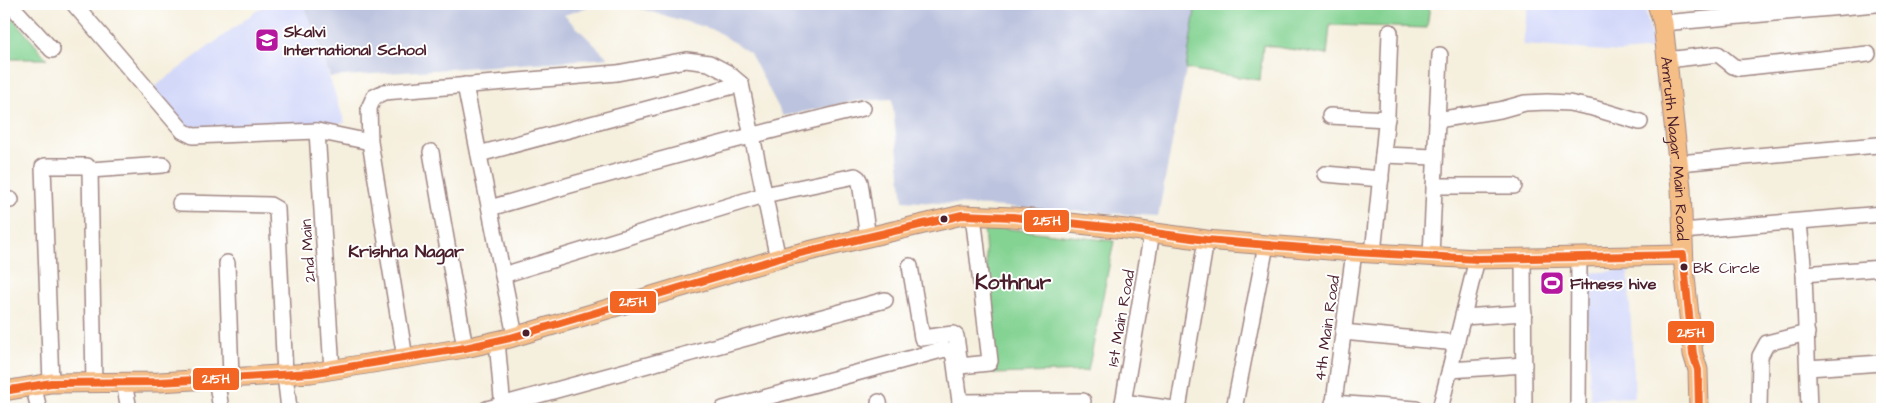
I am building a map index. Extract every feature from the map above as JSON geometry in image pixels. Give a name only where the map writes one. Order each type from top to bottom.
[{"type":"main road","name":"Amruth Nagar Main Road","points":[[1657,4],[1663,23],[1678,163],[1683,254],[1693,354],[1698,370],[1699,409]]},
{"type":"main road","points":[[4,391],[42,384],[124,383],[285,375],[332,370],[464,348],[506,339],[778,259],[946,218],[973,215],[1013,217],[1152,232],[1206,240],[1354,252],[1478,259],[1683,254]]},
{"type":"main road","name":"Amruth Nagar Main Road","points":[[1690,409],[1689,370],[1693,354]]},
{"type":"street","points":[[10,4],[52,50]]},
{"type":"street","points":[[74,4],[183,132],[193,136],[317,131],[370,142]]},
{"type":"street","points":[[1663,23],[1876,4]]},
{"type":"street","points":[[1373,253],[1386,119],[1390,32]]},
{"type":"street","points":[[1667,60],[1718,54],[1733,66],[1739,68],[1868,54]]},
{"type":"street","points":[[1431,256],[1440,55]]},
{"type":"street","points":[[405,358],[370,142],[369,108],[374,97],[384,92],[617,73],[686,60],[709,63],[728,73],[741,84],[778,259]]},
{"type":"street","points":[[479,154],[741,84]]},
{"type":"street","points":[[465,85],[503,275],[506,339],[503,407]]},
{"type":"street","points":[[1437,120],[1500,110],[1525,103],[1547,102],[1569,103],[1593,108],[1640,122]]},
{"type":"street","points":[[490,208],[751,135],[863,108]]},
{"type":"street","points":[[1330,116],[1386,119]]},
{"type":"street","name":"2nd Main","points":[[317,131],[332,370]]},
{"type":"street","points":[[1678,163],[1878,145]]},
{"type":"street","points":[[432,152],[464,348]]},
{"type":"street","points":[[1383,155],[1435,157]]},
{"type":"street","points":[[90,170],[163,165]]},
{"type":"street","points":[[39,409],[42,384],[42,171],[45,166],[87,166],[90,170],[94,384]]},
{"type":"street","points":[[1325,174],[1380,179]]},
{"type":"street","points":[[503,275],[764,195],[854,176],[860,182],[868,238]]},
{"type":"street","points":[[1434,186],[1514,186]]},
{"type":"street","points":[[180,203],[270,205],[277,209],[285,375],[289,409]]},
{"type":"street","points":[[1682,231],[1882,214]]},
{"type":"street","points":[[910,266],[922,338],[954,334],[956,336],[960,366],[989,363],[973,215]]},
{"type":"street","points":[[1799,222],[1804,274],[1809,409]]},
{"type":"street","name":"1st Main Road","points":[[1123,405],[1152,232]]},
{"type":"street","points":[[1178,409],[1206,240]]},
{"type":"street","points":[[1234,409],[1266,245]]},
{"type":"street","name":"4th Main Road","points":[[1333,406],[1354,252]]},
{"type":"street","points":[[1578,409],[1579,257]]},
{"type":"street","points":[[1523,258],[1524,409]]},
{"type":"street","points":[[1440,409],[1478,259]]},
{"type":"street","points":[[221,409],[224,377],[227,263]]},
{"type":"street","points":[[1804,274],[1882,268]]},
{"type":"street","points":[[487,409],[503,407],[885,300]]},
{"type":"street","points":[[1463,317],[1524,313]]},
{"type":"street","points":[[1343,332],[1457,343]]},
{"type":"street","points":[[1759,409],[1760,356],[1767,343],[1807,333]]},
{"type":"street","points":[[722,409],[946,349],[951,351],[954,357],[960,406],[1083,400]]},
{"type":"street","points":[[1808,368],[1882,363]]},
{"type":"street","points":[[1450,370],[1524,365]]},
{"type":"street","points":[[124,383],[129,409]]},
{"type":"street","points":[[1123,405],[1174,409]]},
{"type":"street","points":[[1333,406],[1416,409]]},
{"type":"shaded area","name":"Skalvi International School","points":[[266,4],[304,4],[345,123],[185,127],[153,88]]},
{"type":"shaded area","points":[[304,4],[597,4],[564,15],[608,58],[330,77]]},
{"type":"shaded area","points":[[624,4],[1196,4],[1186,69],[1158,216],[903,201],[892,99],[856,101],[783,116],[750,53],[715,30]]},
{"type":"shaded area","points":[[1528,4],[1644,4],[1654,49],[1620,52],[1523,45]]},
{"type":"shaded area","points":[[1628,270],[1635,397],[1590,399],[1587,273]]},
{"type":"green space","points":[[1196,4],[1430,4],[1427,28],[1330,25],[1327,55],[1263,45],[1260,80],[1186,69]]},
{"type":"green space","points":[[4,8],[47,59],[4,59]]},
{"type":"green space","points":[[984,226],[1114,241],[1088,371],[994,374]]},
{"type":"transit line","name":"215H","points":[[4,391],[51,383],[159,382],[311,373],[465,348],[510,338],[783,257],[962,215],[1013,217],[1206,240],[1354,252],[1477,259],[1683,255]]},
{"type":"transit line","name":"215H","points":[[1683,255],[1693,354],[1698,370],[1699,409]]},
{"type":"place","name":"Skalvi International School","points":[[267,40]]},
{"type":"place","name":"BK Circle","points":[[1684,267]]},
{"type":"place","name":"Fitness hive","points":[[1552,283]]},
{"type":"district","name":"Krishna Nagar","points":[[406,251]]},
{"type":"district","name":"Kothnur","points":[[1013,282]]}]
